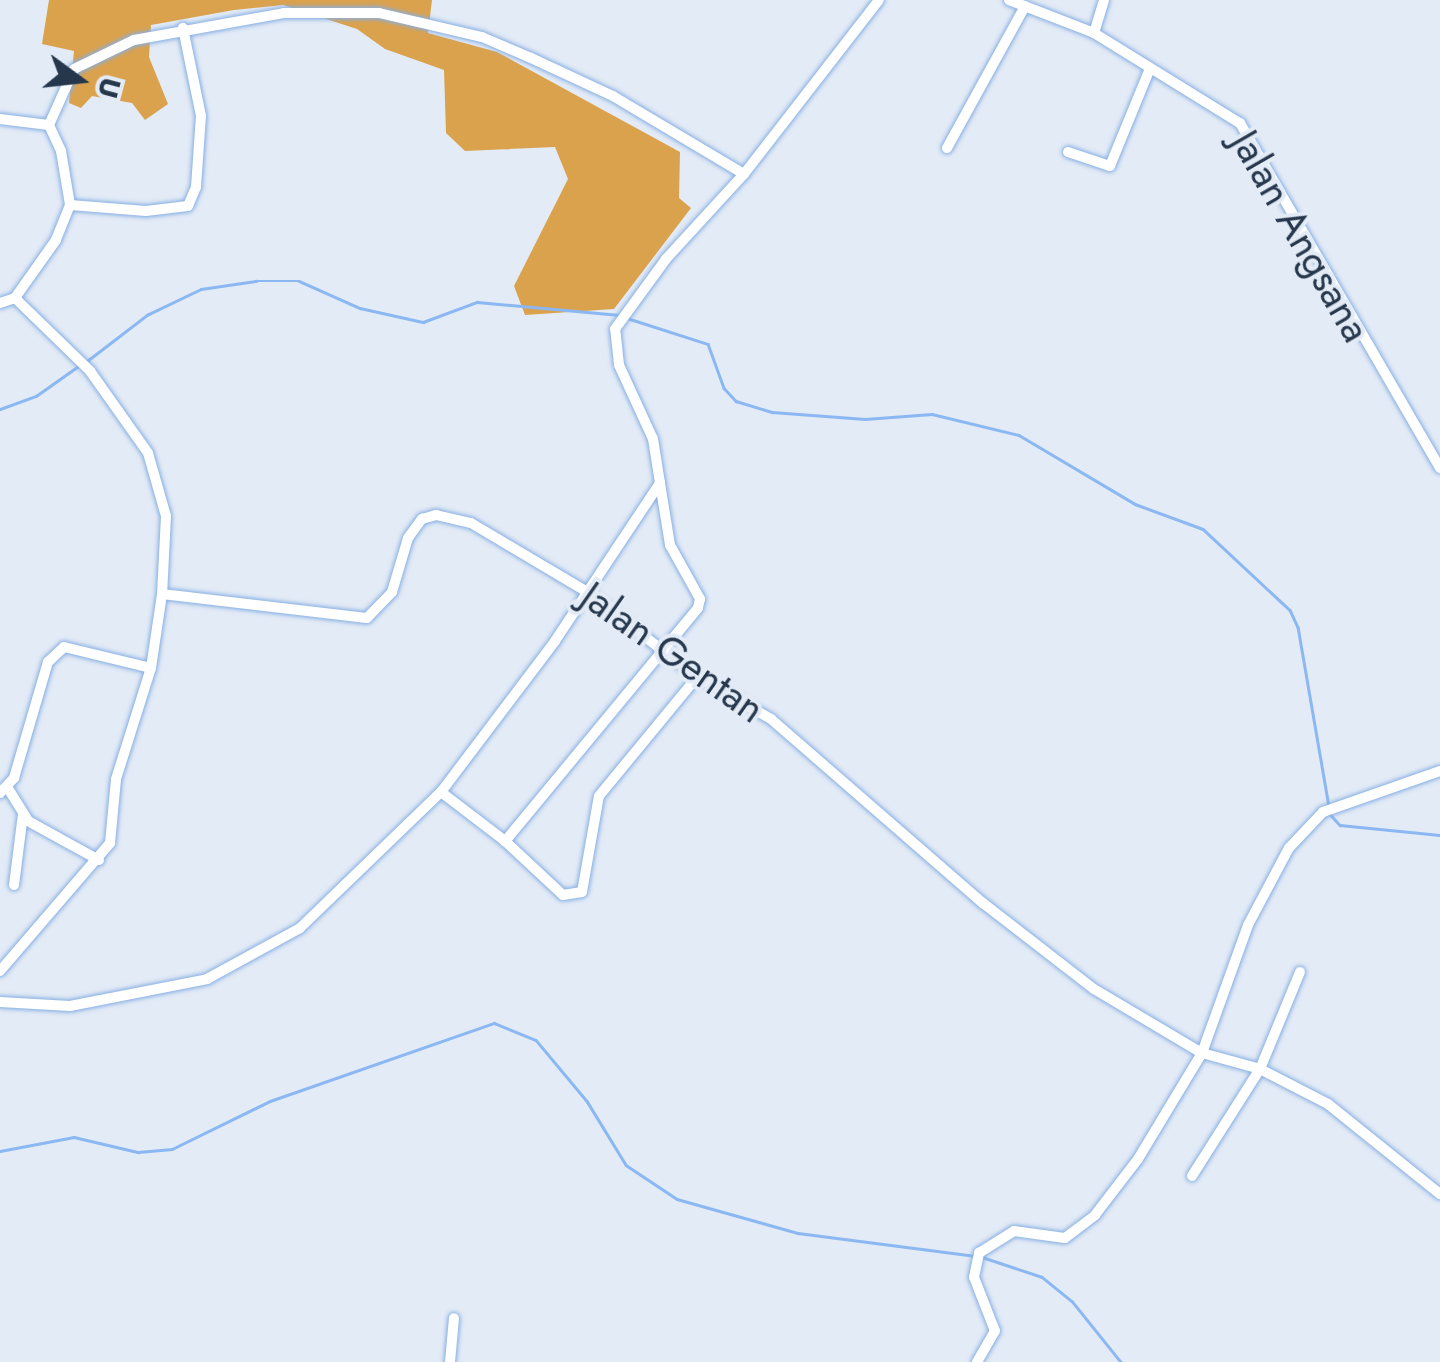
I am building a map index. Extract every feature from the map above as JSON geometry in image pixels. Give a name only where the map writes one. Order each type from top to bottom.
[{"type":"street","points":[[505,840],[664,652],[700,598],[670,546],[652,439],[613,339],[620,320],[744,174],[879,0]]},
{"type":"street","name":"Jalan Angsana","points":[[1009,0],[1094,33],[1149,71],[1240,123],[1440,468]]},
{"type":"street","points":[[1094,33],[1104,0]]},
{"type":"street","points":[[947,148],[1025,6]]},
{"type":"street","points":[[0,302],[15,298],[56,240],[70,205],[62,151],[49,124],[62,87],[88,58],[183,28],[324,11],[430,21],[482,37],[612,96],[744,174]]},
{"type":"street","points":[[70,205],[146,212],[188,206],[196,186],[200,98],[183,28]]},
{"type":"street","points":[[1068,152],[1110,166],[1149,71]]},
{"type":"street","points":[[0,119],[49,124]]},
{"type":"street","points":[[0,970],[68,886],[99,860],[115,832],[116,778],[151,668],[167,542],[162,483],[90,371],[15,298]]},
{"type":"street","points":[[0,1002],[43,1009],[207,979],[300,928],[441,792],[587,592],[660,483]]},
{"type":"street","name":"Jalan Gentan","points":[[162,594],[367,618],[392,592],[408,538],[422,519],[436,515],[471,523],[587,592],[697,677],[771,719],[824,760],[983,903],[1094,989],[1202,1053],[1260,1069],[1328,1104],[1440,1194]]},
{"type":"street","points":[[99,860],[54,839],[4,791],[57,652],[75,647],[151,668]]},
{"type":"street","points":[[441,792],[505,840],[563,895],[582,892],[599,796],[697,677]]},
{"type":"street","points":[[978,1362],[995,1331],[975,1266],[978,1254],[1014,1231],[1065,1238],[1094,1214],[1176,1104],[1202,1053],[1248,925],[1289,848],[1328,810],[1440,770]]},
{"type":"street","points":[[14,884],[23,813]]},
{"type":"street","points":[[1192,1176],[1260,1069],[1300,972]]},
{"type":"street","points":[[450,1362],[454,1318]]},
{"type":"shaded area","points":[[49,0],[432,0],[428,33],[497,52],[680,152],[679,198],[691,208],[614,309],[525,315],[514,286],[568,179],[555,147],[465,151],[446,133],[444,70],[385,49],[357,29],[283,5],[234,10],[151,25],[149,57],[168,104],[145,120],[132,103],[92,96],[81,108],[69,103],[74,51],[42,44]]},
{"type":"waterway","points":[[87,361],[147,315],[201,289],[256,281],[299,281],[360,308],[423,322],[477,302],[619,315]]},
{"type":"waterway","points":[[627,318],[708,344],[724,388],[736,401],[772,412],[865,419],[932,414],[1019,435],[1135,504],[1203,529],[1290,610],[1298,627],[1329,806]]},
{"type":"waterway","points":[[0,409],[36,396],[80,365]]},
{"type":"waterway","points":[[1330,814],[1340,825],[1440,835]]},
{"type":"waterway","points":[[0,1151],[74,1137],[138,1152],[172,1149],[270,1101],[494,1023],[536,1040],[587,1101],[626,1165],[677,1199],[798,1233],[974,1256]]},
{"type":"waterway","points":[[982,1257],[1042,1277],[1072,1301],[1121,1362]]}]
